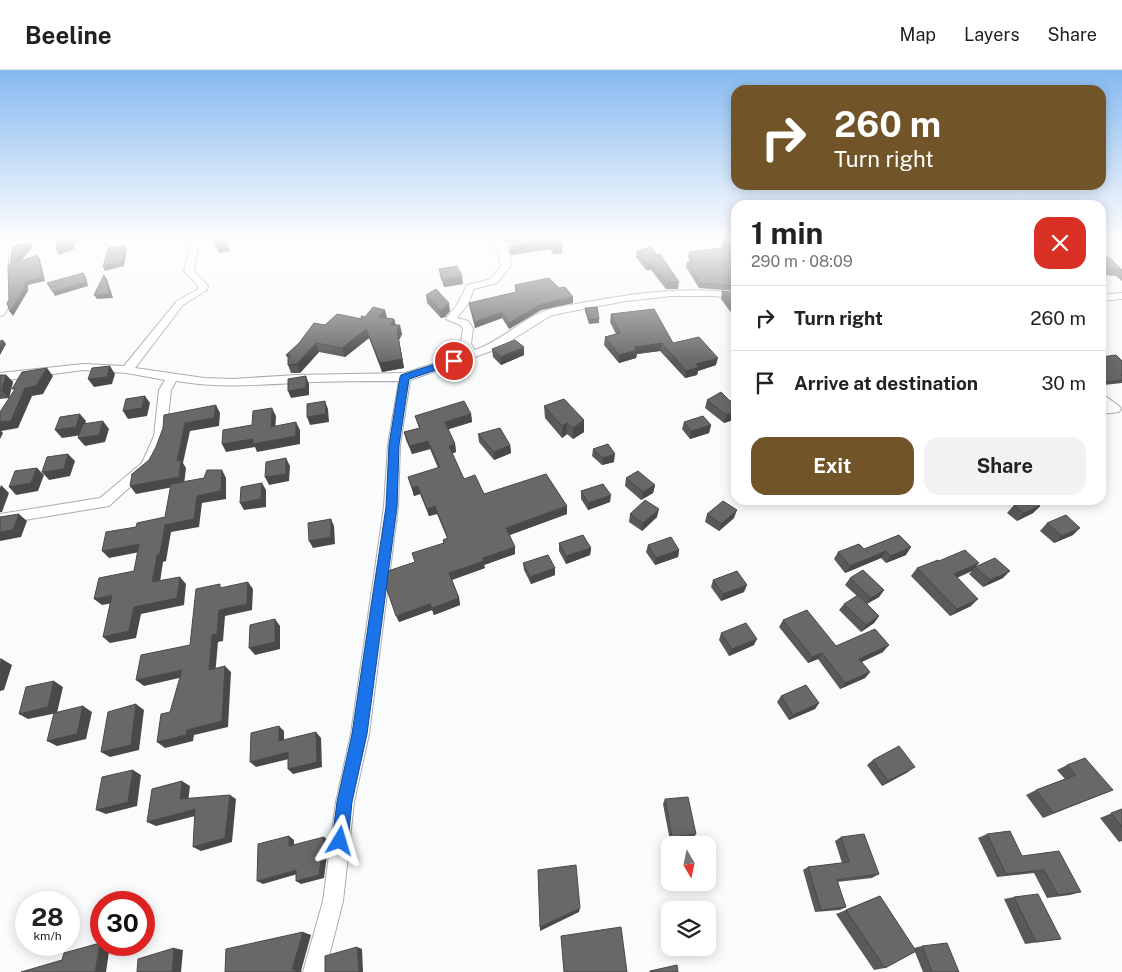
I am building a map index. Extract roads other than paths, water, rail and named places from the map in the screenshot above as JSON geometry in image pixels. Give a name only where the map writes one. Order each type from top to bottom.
[{"type":"street","points":[[0,313],[6,304],[4,279]]},
{"type":"street","points":[[126,370],[180,304],[202,290],[204,286],[197,279]]},
{"type":"street","points":[[472,354],[466,344],[468,328],[464,323],[452,319],[463,304],[470,287],[496,279]]},
{"type":"street","points":[[0,377],[70,368],[126,370],[172,378],[232,383],[296,379],[405,377],[416,375],[503,342],[546,314],[561,310],[688,292],[710,292],[731,295]]},
{"type":"street","points":[[1106,298],[1122,296]]},
{"type":"street","points":[[314,972],[333,900],[345,802],[360,734],[391,507],[394,445],[405,377]]},
{"type":"street","points":[[0,519],[104,502],[147,466],[160,436],[165,390],[172,378]]},
{"type":"street","points":[[1106,401],[1115,408],[1106,409]]}]
